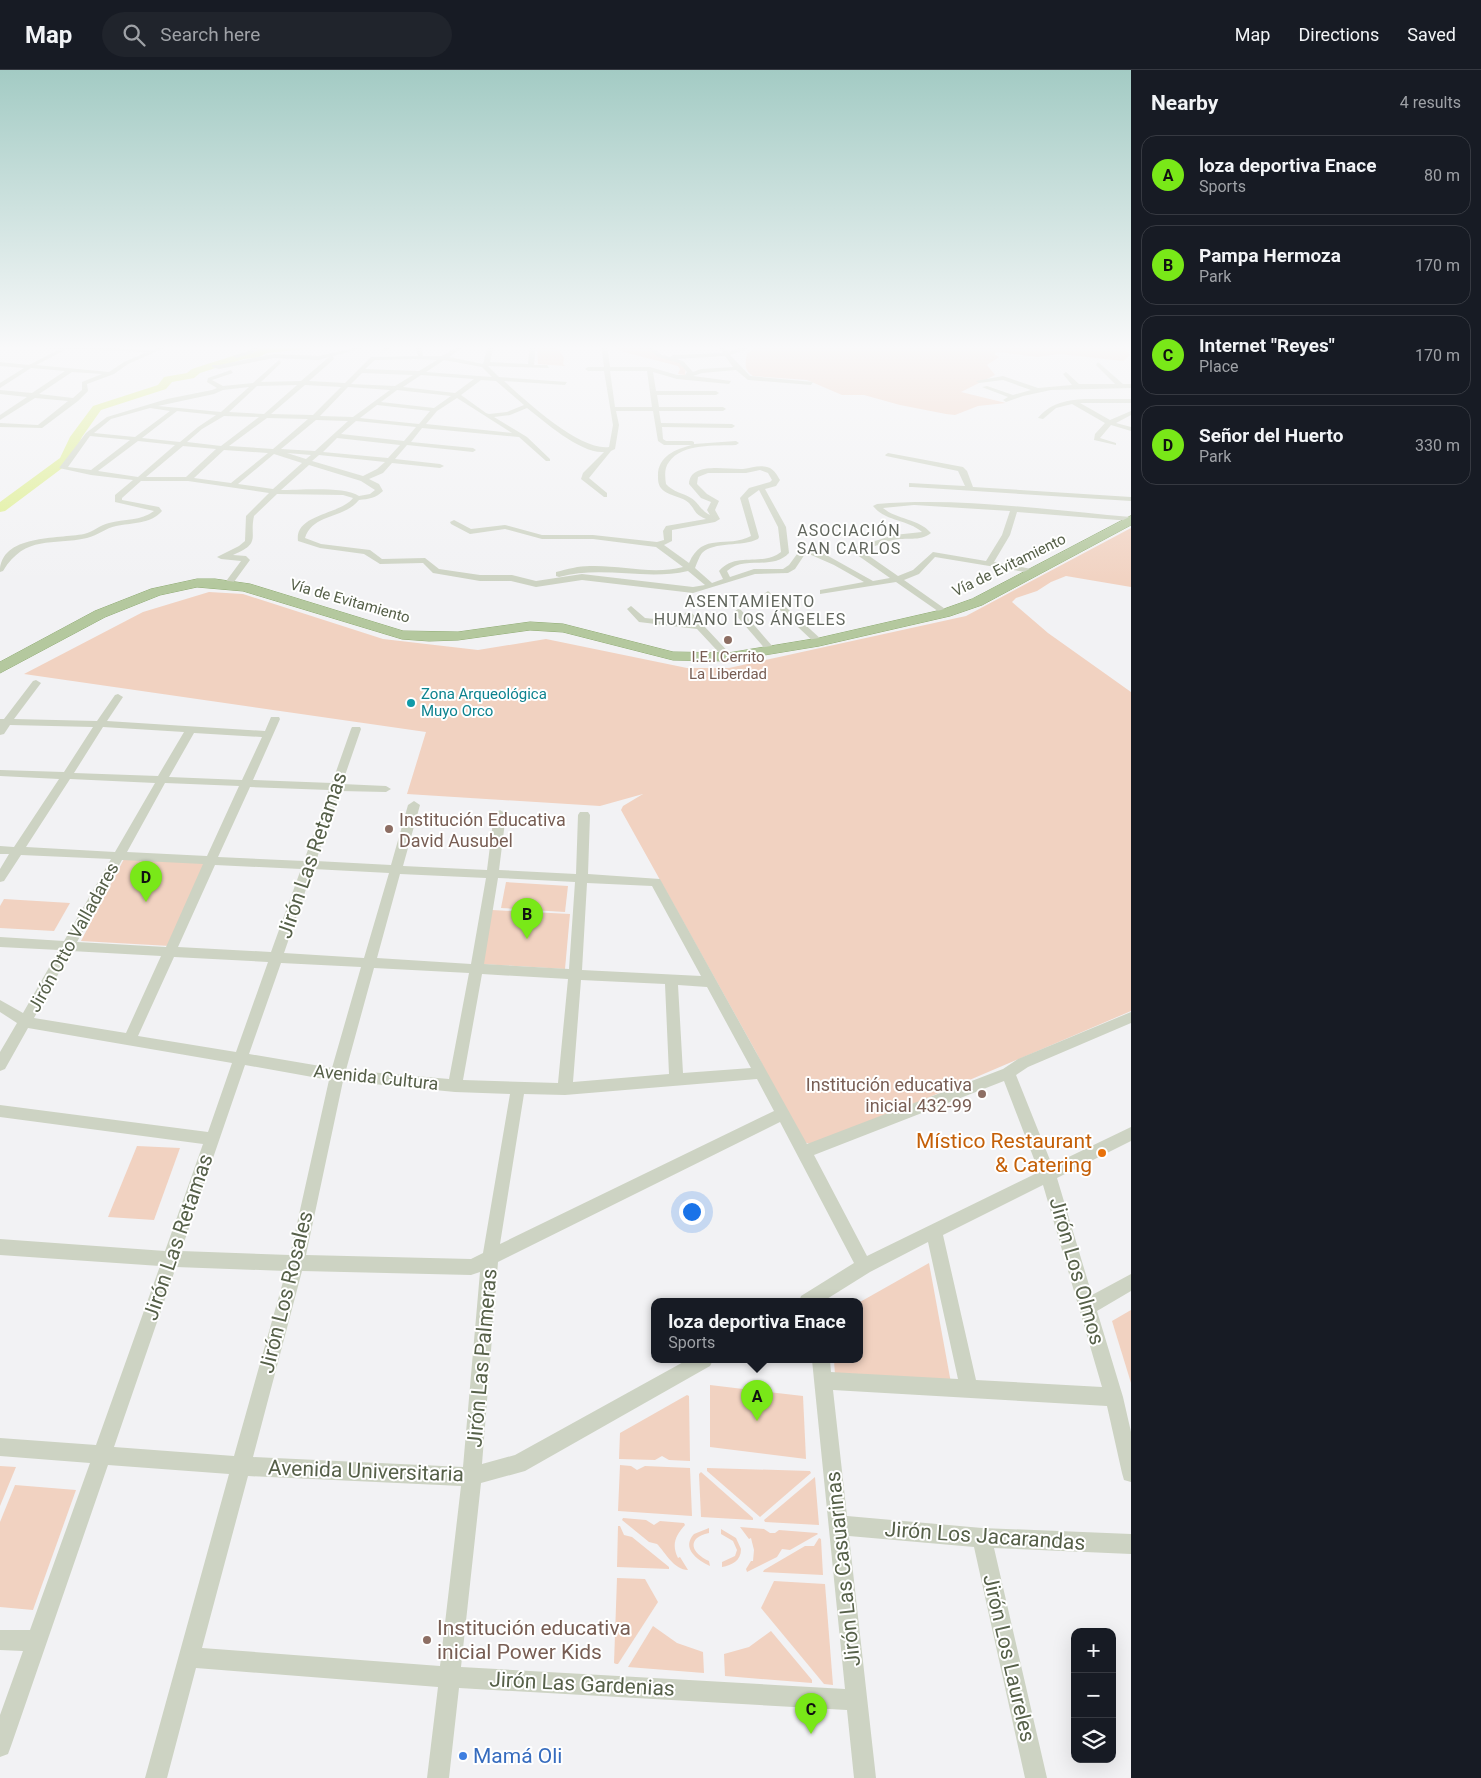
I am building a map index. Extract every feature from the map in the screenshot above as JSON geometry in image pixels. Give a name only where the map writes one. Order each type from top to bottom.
[{"type":"highway","name":"Vía de Evitamiento","points":[[0,668],[100,614],[139,598],[183,585],[197,583],[228,584],[402,635],[429,637],[458,636],[530,626],[563,628],[673,656],[728,657],[819,642],[945,614],[977,602],[1131,519]]},
{"type":"street","points":[[0,425],[40,427],[43,425]]},
{"type":"street","points":[[100,425],[88,434],[63,468],[138,479],[188,479],[277,492],[343,493],[352,494],[356,498]]},
{"type":"street","points":[[91,473],[156,425]]},
{"type":"street","points":[[0,569],[3,560],[8,554],[22,547],[46,540],[85,536],[111,525],[158,512],[152,508],[119,502],[120,495],[205,425]]},
{"type":"street","points":[[188,479],[222,448],[253,425]]},
{"type":"street","points":[[233,485],[306,425]]},
{"type":"street","points":[[228,584],[246,560],[244,558],[221,557],[244,546],[250,536],[249,519],[252,513],[277,492],[347,425]]},
{"type":"street","points":[[411,425],[506,434],[525,438]]},
{"type":"street","points":[[503,425],[525,438],[548,460]]},
{"type":"street","points":[[555,425],[593,450],[608,452]]},
{"type":"street","points":[[604,495],[585,479],[586,475],[612,449],[616,425]]},
{"type":"street","points":[[732,426],[657,425],[661,442],[736,443]]},
{"type":"street","points":[[1105,425],[1096,439],[1114,444]]},
{"type":"street","points":[[1116,425],[1131,429]]},
{"type":"street","points":[[364,480],[380,471],[422,426]]},
{"type":"street","points":[[88,434],[222,448],[317,453],[440,466]]},
{"type":"street","points":[[336,436],[473,450]]},
{"type":"street","points":[[700,444],[678,452],[665,461],[661,468],[660,477],[662,485],[667,490],[691,501],[698,512],[715,520]]},
{"type":"street","points":[[271,452],[364,480],[376,486],[379,491],[372,496],[356,498]]},
{"type":"street","points":[[888,455],[960,468],[970,489]]},
{"type":"street","points":[[356,498],[350,508],[315,520],[302,533],[301,539],[320,546],[367,552],[380,562],[425,560],[436,571],[486,579],[550,577],[588,568],[650,573],[676,572],[690,568],[695,563],[697,555],[701,550],[719,544],[748,541],[755,538],[744,500],[749,492],[770,486],[776,480],[773,474],[764,468],[696,474],[693,478],[693,484],[704,496],[714,501],[711,510],[716,517],[715,520]]},
{"type":"street","points":[[912,486],[1131,499]]},
{"type":"street","points":[[728,581],[723,571],[729,565],[737,562],[775,559],[785,553],[786,539],[781,522],[761,488]]},
{"type":"street","points":[[945,614],[856,550],[894,537],[921,536],[927,533],[920,526],[887,514],[877,506],[914,503],[1014,508],[1131,519]]},
{"type":"street","points":[[989,564],[1006,535],[1014,508]]},
{"type":"street","points":[[658,545],[668,541],[667,531],[669,528],[715,520]]},
{"type":"street","points":[[454,522],[470,532],[505,527],[542,537],[593,537],[658,545],[711,586]]},
{"type":"street","points":[[512,578],[536,584],[582,577],[599,578],[688,590],[711,586],[754,572],[775,573],[789,569],[803,552],[808,551],[820,554],[871,583]]},
{"type":"street","points":[[823,592],[898,579],[916,572],[933,554],[1034,572]]},
{"type":"street","points":[[768,594],[819,642]]},
{"type":"street","points":[[631,609],[642,620],[701,627]]},
{"type":"street","points":[[738,612],[771,650]]},
{"type":"street","points":[[688,614],[728,657]]},
{"type":"street","points":[[0,732],[4,722],[36,683]]},
{"type":"street","points":[[0,878],[118,697]]},
{"type":"street","points":[[130,1039],[172,951],[245,782],[275,719]]},
{"type":"street","points":[[4,722],[100,724],[267,734]]},
{"type":"street","name":"Jirón Las Retamas","points":[[0,1746],[356,729]]},
{"type":"street","name":"Jirón Otto Valladares","points":[[0,1065],[190,730]]},
{"type":"street","points":[[0,773],[162,778],[386,789]]},
{"type":"street","name":"Jirón Los Rosales","points":[[156,1778],[296,1264],[337,1075],[371,962],[395,868],[414,805]]},
{"type":"street","points":[[456,1086],[488,907],[500,814]]},
{"type":"street","points":[[565,1088],[580,913],[584,815]]},
{"type":"street","points":[[0,850],[656,882],[804,1152],[864,1266]]},
{"type":"street","points":[[0,942],[711,982]]},
{"type":"street","points":[[671,980],[676,1080]]},
{"type":"street","name":"Avenida Cultura","points":[[0,1004],[26,1022],[337,1075],[456,1086],[565,1088],[760,1073]]},
{"type":"street","points":[[804,1152],[1008,1073],[1023,1063],[1131,1016]]},
{"type":"street","name":"Jirón Los Olmos","points":[[1008,1073],[1048,1175],[1114,1397],[1131,1473]]},
{"type":"street","name":"Jirón Las Palmeras","points":[[438,1778],[451,1677],[472,1476],[490,1257],[518,1088]]},
{"type":"street","points":[[0,1111],[213,1138]]},
{"type":"street","points":[[0,1247],[171,1259],[296,1264],[472,1267],[783,1114]]},
{"type":"street","points":[[816,1298],[864,1266],[1131,1134]]},
{"type":"street","points":[[934,1231],[969,1388]]},
{"type":"street","points":[[1088,1307],[1131,1282]]},
{"type":"street","name":"Avenida Universitaria","points":[[0,1447],[241,1466],[450,1477],[472,1476],[518,1464],[699,1363]]},
{"type":"street","name":"Jirón Las Casuarinas","points":[[821,1363],[865,1778]]},
{"type":"street","points":[[823,1380],[1114,1397]]},
{"type":"street","name":"Jirón Los Jacarandas","points":[[839,1525],[982,1538],[1131,1544]]},
{"type":"street","name":"Jirón Los Laureles","points":[[982,1538],[1036,1778]]},
{"type":"street","points":[[0,1640],[37,1642]]},
{"type":"street","name":"Jirón Las Gardenias","points":[[188,1657],[451,1677],[857,1700]]},
{"type":"shaded area","points":[[1131,528],[1131,587],[1066,576],[1051,582],[1037,591],[1016,598],[1012,602],[1048,633],[1131,692],[1131,1011],[815,1146],[801,1141],[756,1052],[621,810],[623,806],[643,794],[600,806],[407,794],[426,732],[24,674],[143,612],[209,592],[243,594],[383,639],[478,650],[546,639],[687,668],[729,668],[966,616]]},
{"type":"shaded area","points":[[124,859],[207,863],[170,946],[81,941]]},
{"type":"shaded area","points":[[506,882],[568,886],[565,912],[501,908]]},
{"type":"shaded area","points":[[4,899],[70,903],[54,931],[0,928],[0,906]]},
{"type":"shaded area","points":[[492,910],[570,914],[565,969],[482,964]]},
{"type":"shaded area","points":[[137,1146],[180,1148],[154,1220],[108,1217]]},
{"type":"shaded area","points":[[929,1263],[951,1383],[835,1375],[834,1363],[863,1363],[863,1300]]},
{"type":"shaded area","points":[[1131,1310],[1131,1383],[1112,1321]]},
{"type":"shaded area","points":[[710,1385],[803,1396],[806,1459],[710,1447]]},
{"type":"shaded area","points":[[687,1395],[689,1396],[690,1461],[669,1460],[662,1456],[655,1460],[619,1459],[620,1433]]},
{"type":"shaded area","points":[[620,1465],[631,1466],[637,1470],[645,1466],[690,1468],[692,1516],[618,1511]]},
{"type":"shaded area","points":[[0,1466],[16,1467],[0,1506]]},
{"type":"shaded area","points":[[707,1468],[810,1471],[811,1473],[760,1517],[707,1471]]},
{"type":"shaded area","points":[[701,1472],[753,1520],[701,1517],[699,1474]]},
{"type":"shaded area","points":[[815,1477],[819,1525],[765,1522],[764,1520]]},
{"type":"shaded area","points":[[15,1485],[76,1490],[33,1610],[0,1607],[0,1522]]},
{"type":"shaded area","points":[[623,1518],[646,1520],[654,1525],[660,1521],[684,1523],[685,1525],[675,1540],[675,1548],[678,1558],[680,1557],[688,1570],[674,1564],[657,1544],[649,1542],[622,1520]]},
{"type":"shaded area","points":[[618,1526],[620,1526],[624,1535],[632,1537],[669,1567],[669,1569],[617,1567]]},
{"type":"shaded area","points":[[740,1527],[764,1529],[770,1533],[775,1533],[779,1530],[818,1534],[790,1550],[782,1549],[777,1557],[747,1572],[746,1569],[751,1561],[753,1561],[754,1550],[751,1538],[749,1539]]},
{"type":"shaded area","points":[[709,1528],[709,1533],[697,1538],[694,1546],[698,1554],[709,1561],[710,1566],[692,1553],[689,1544],[694,1534]]},
{"type":"shaded area","points":[[721,1529],[736,1538],[741,1549],[741,1553],[735,1562],[722,1567],[722,1562],[735,1556],[737,1550],[733,1541],[721,1534]]},
{"type":"shaded area","points":[[819,1538],[821,1539],[823,1575],[763,1572],[805,1546],[814,1546]]},
{"type":"shaded area","points":[[617,1578],[645,1579],[658,1602],[618,1664],[616,1664],[614,1663]]},
{"type":"shaded area","points":[[774,1581],[825,1584],[833,1685],[824,1684],[761,1608]]},
{"type":"shaded area","points":[[653,1626],[677,1643],[703,1652],[704,1673],[628,1667]]},
{"type":"shaded area","points":[[771,1631],[812,1680],[812,1683],[725,1676],[724,1654],[749,1647]]},
{"type":"waterway","points":[[0,508],[65,460],[76,437],[85,425]]},
{"type":"place","name":"I.E.I Cerrito La Liberdad","points":[[728,640]]},
{"type":"place","name":"Zona Arqueológica Muyo Orco","points":[[411,703]]},
{"type":"place","name":"Institución Educativa David Ausubel","points":[[389,829]]},
{"type":"place","name":"Señor del Huerto","points":[[146,902]]},
{"type":"place","name":"Pampa Hermoza","points":[[527,939]]},
{"type":"place","name":"Institución educativa inicial 432-99","points":[[982,1094]]},
{"type":"place","name":"Místico Restaurant & Catering","points":[[1102,1153]]},
{"type":"place","name":"loza deportiva Enace","points":[[757,1421]]},
{"type":"place","name":"Institución educativa inicial Power Kids","points":[[427,1640]]},
{"type":"place","name":"Internet \"Reyes\"","points":[[811,1734]]},
{"type":"place","name":"Mamá Oli","points":[[463,1756]]},
{"type":"district","name":"ASOCIACIÓN SAN CARLOS","points":[[849,539]]},
{"type":"district","name":"ASENTAMIENTO HUMANO LOS ÁNGELES","points":[[750,610]]}]
